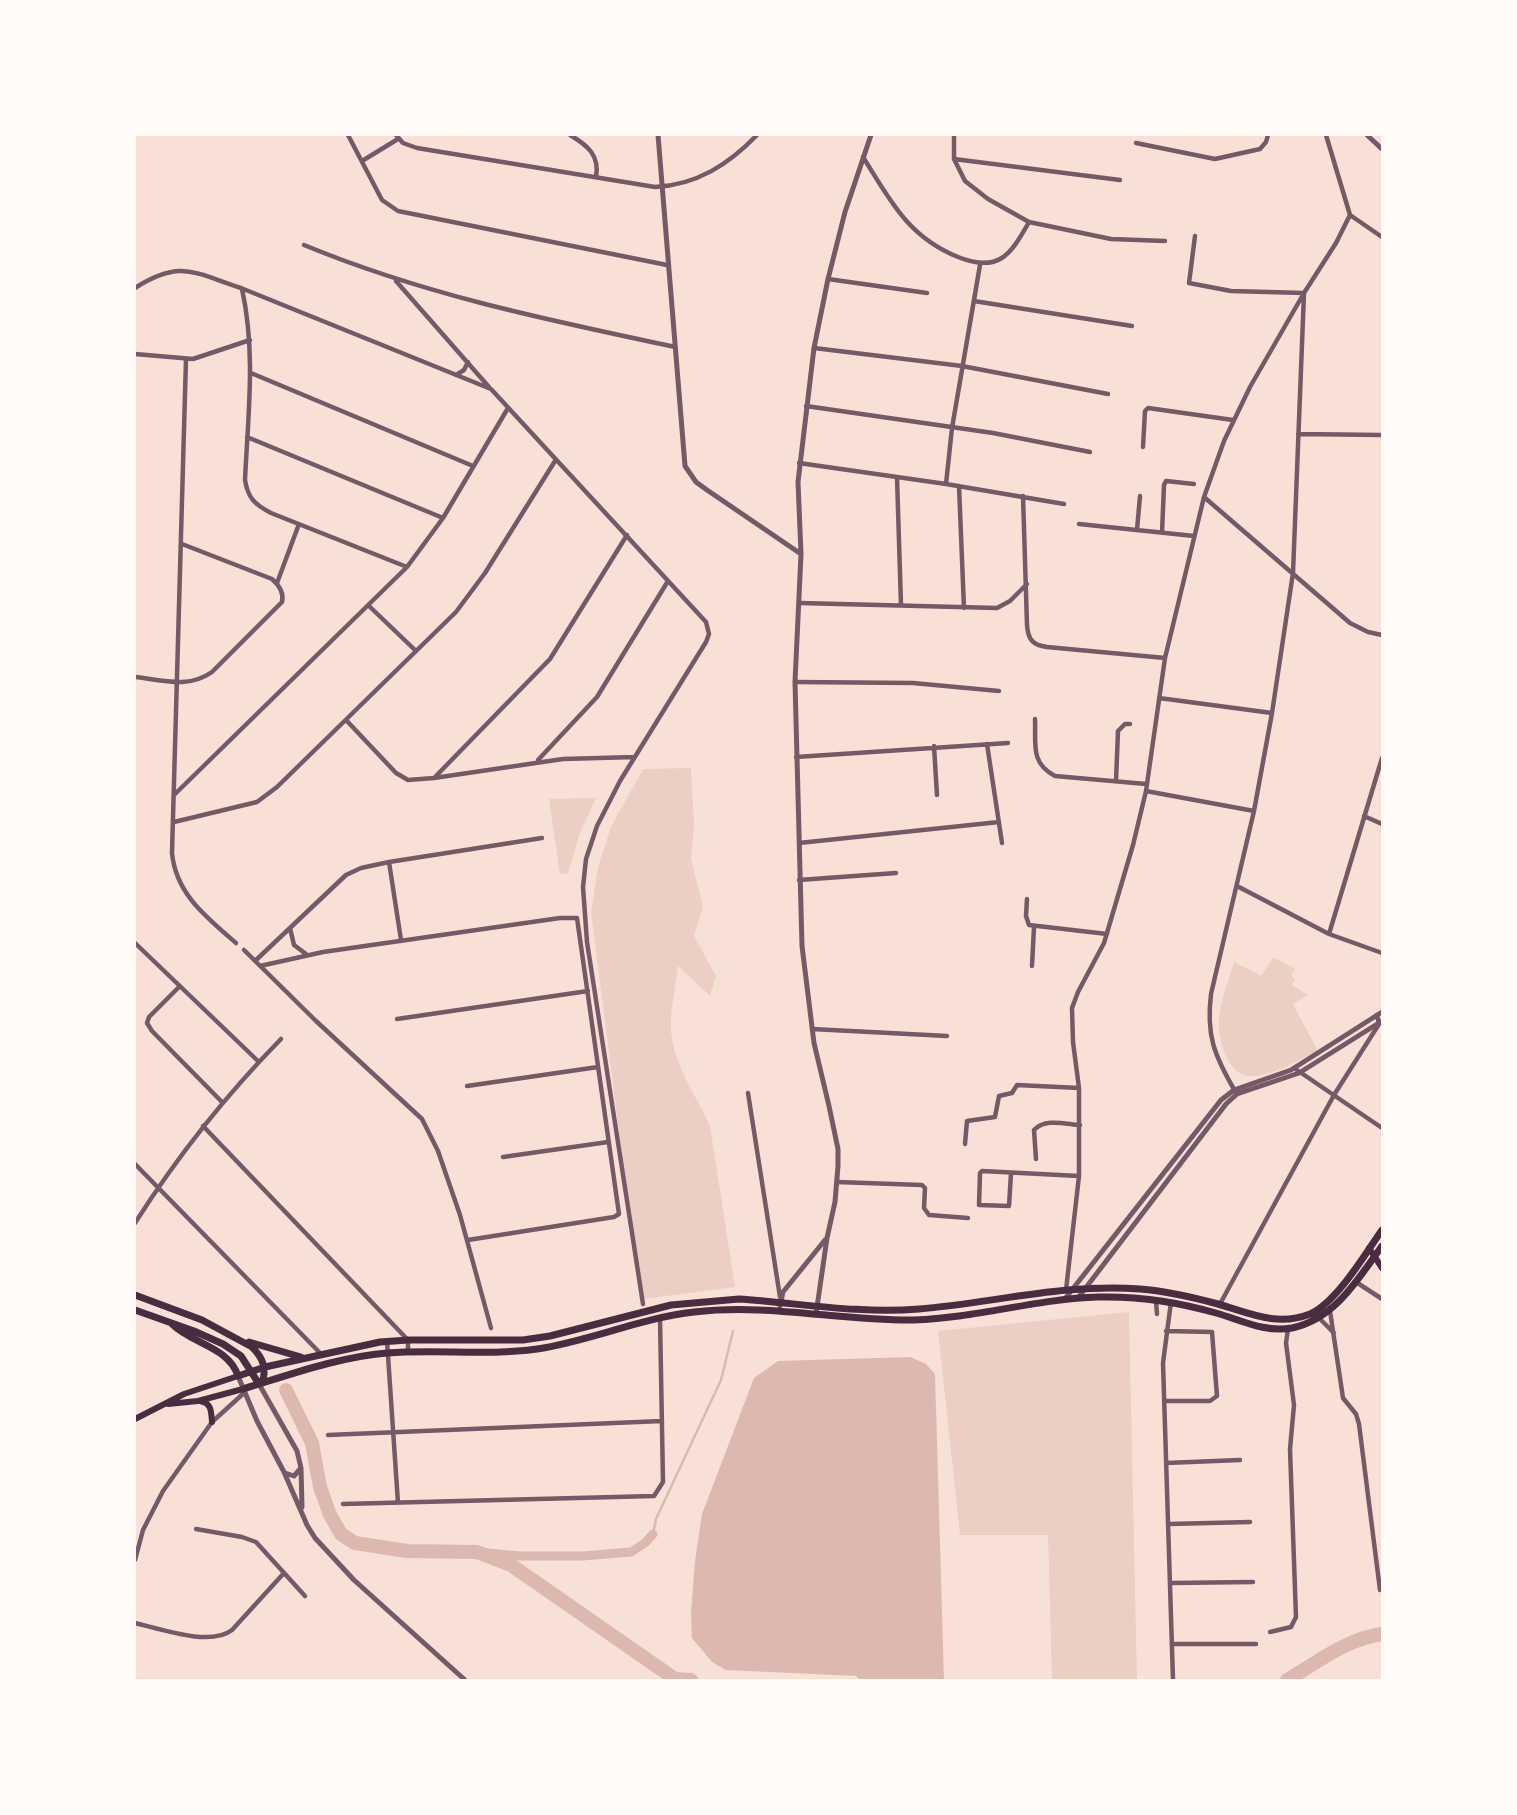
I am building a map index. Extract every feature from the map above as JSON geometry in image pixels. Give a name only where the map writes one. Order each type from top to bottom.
[{"type":"main road","points":[[162,1404],[198,1401],[243,1391],[364,1356],[408,1352],[538,1349],[660,1317],[780,1303],[816,1314],[936,1319],[1085,1289],[1143,1289],[1175,1294],[1274,1320],[1296,1318],[1312,1313],[1337,1292],[1382,1230]]},
{"type":"main road","points":[[135,1419],[208,1384],[322,1354],[387,1341],[523,1340],[550,1336],[671,1305],[732,1299],[855,1308],[916,1309],[1067,1294],[1078,1298],[1112,1297],[1171,1302],[1256,1326],[1288,1329],[1319,1318],[1330,1311],[1382,1246]]},
{"type":"main road","points":[[1369,1248],[1382,1268]]},
{"type":"main road","points":[[135,1295],[202,1320],[241,1340],[258,1353],[265,1367],[260,1384]]},
{"type":"main road","points":[[135,1310],[223,1344],[241,1356],[260,1384]]},
{"type":"main road","points":[[173,1324],[186,1336],[224,1356],[232,1363],[238,1376]]},
{"type":"main road","points":[[241,1340],[305,1358]]},
{"type":"main road","points":[[198,1401],[211,1408],[212,1422]]},
{"type":"street","points":[[348,135],[382,200],[398,211],[667,265]]},
{"type":"street","points":[[570,135],[589,148],[596,158],[596,177]]},
{"type":"street","points":[[658,135],[685,466],[690,475],[715,497],[801,554]]},
{"type":"street","points":[[362,161],[397,137],[402,143],[417,148],[662,187],[715,171],[757,135]]},
{"type":"street","points":[[816,1314],[827,1238],[833,1216],[838,1149],[817,1062],[804,971],[799,880],[795,682],[801,554],[799,463],[814,348],[828,279],[845,212],[871,135]]},
{"type":"street","points":[[954,135],[954,159],[960,174],[974,190],[1029,222],[1111,239],[1166,241]]},
{"type":"street","points":[[1136,143],[1215,159],[1261,149],[1268,135]]},
{"type":"street","points":[[1326,135],[1350,215],[1382,237]]},
{"type":"street","points":[[1367,135],[1382,149]]},
{"type":"street","points":[[862,156],[910,227],[939,249],[980,265],[998,261],[1013,249],[1029,222]]},
{"type":"street","points":[[954,159],[1120,180]]},
{"type":"street","points":[[1067,1294],[1079,1176],[1080,1125],[1072,1008],[1107,934],[1146,791],[1165,659],[1203,497],[1233,420],[1250,387],[1350,215]]},
{"type":"street","points":[[1195,236],[1189,283],[1231,291],[1304,293]]},
{"type":"street","points":[[304,245],[395,280],[487,306],[675,347]]},
{"type":"street","points":[[946,484],[951,428],[980,265]]},
{"type":"street","points":[[135,288],[159,275],[177,270],[242,288],[491,389]]},
{"type":"street","points":[[828,279],[927,293]]},
{"type":"street","points":[[395,280],[555,461],[706,622],[709,634],[702,651],[635,757],[597,826],[586,859],[583,887],[587,942],[643,1304]]},
{"type":"street","points":[[242,288],[250,340],[251,373],[245,480],[247,495],[256,505],[407,567]]},
{"type":"street","points":[[1236,1092],[1210,1041],[1208,1013],[1210,993],[1254,811],[1293,573],[1304,293]]},
{"type":"street","points":[[974,301],[1132,326]]},
{"type":"street","points":[[135,354],[186,359],[215,353],[250,340]]},
{"type":"street","points":[[814,348],[962,366],[1108,394]]},
{"type":"street","points":[[186,359],[173,865],[185,894],[236,943]]},
{"type":"street","points":[[455,375],[464,370],[468,362]]},
{"type":"street","points":[[251,373],[473,466]]},
{"type":"street","points":[[806,407],[1022,438],[1090,452]]},
{"type":"street","points":[[175,795],[407,567],[443,519],[508,408]]},
{"type":"street","points":[[1143,447],[1145,411],[1148,408],[1233,420]]},
{"type":"street","points":[[1298,435],[1382,435]]},
{"type":"street","points":[[247,437],[443,519]]},
{"type":"street","points":[[174,822],[229,810],[257,802],[267,796],[456,611],[478,583],[555,461]]},
{"type":"street","points":[[799,463],[1023,496],[1064,505]]},
{"type":"street","points":[[897,477],[901,605]]},
{"type":"street","points":[[1162,533],[1166,481],[1194,484]]},
{"type":"street","points":[[959,486],[964,608]]},
{"type":"street","points":[[1023,496],[1028,637],[1034,644],[1165,659]]},
{"type":"street","points":[[1137,530],[1140,496]]},
{"type":"street","points":[[1203,497],[1350,623],[1368,632],[1382,635]]},
{"type":"street","points":[[277,583],[299,524]]},
{"type":"street","points":[[1079,524],[1194,536]]},
{"type":"street","points":[[434,778],[550,659],[627,535]]},
{"type":"street","points":[[135,677],[178,682],[199,681],[212,672],[276,610],[283,597],[277,583],[262,575],[181,544]]},
{"type":"street","points":[[537,761],[597,697],[668,581]]},
{"type":"street","points":[[800,603],[1001,607],[1027,583]]},
{"type":"street","points":[[368,605],[416,651]]},
{"type":"street","points":[[795,682],[913,682],[999,691]]},
{"type":"street","points":[[1159,698],[1272,713]]},
{"type":"street","points":[[1035,719],[1036,758],[1049,773],[1055,776],[1146,784]]},
{"type":"street","points":[[346,720],[402,778],[434,778],[537,761],[635,757]]},
{"type":"street","points":[[1115,781],[1118,731],[1125,724],[1130,724]]},
{"type":"street","points":[[796,757],[1008,743]]},
{"type":"street","points":[[987,744],[1002,843]]},
{"type":"street","points":[[934,746],[937,795]]},
{"type":"street","points":[[1329,934],[1382,758]]},
{"type":"street","points":[[1146,791],[1254,811]]},
{"type":"street","points":[[1364,816],[1382,824]]},
{"type":"street","points":[[799,843],[999,822]]},
{"type":"street","points":[[255,961],[346,875],[361,868],[542,838]]},
{"type":"street","points":[[389,862],[401,940]]},
{"type":"street","points":[[799,880],[896,873]]},
{"type":"street","points":[[1237,886],[1329,934],[1382,953]]},
{"type":"street","points":[[1027,899],[1027,921],[1034,927],[1107,934]]},
{"type":"street","points":[[260,966],[307,955],[401,940],[576,917],[618,1216],[468,1240]]},
{"type":"street","points":[[290,927],[294,945],[307,955]]},
{"type":"street","points":[[1032,967],[1034,927]]},
{"type":"street","points":[[135,943],[259,1062]]},
{"type":"street","points":[[244,950],[422,1119],[438,1151],[468,1240],[491,1328]]},
{"type":"street","points":[[180,986],[146,1023],[223,1103]]},
{"type":"street","points":[[397,1019],[588,991]]},
{"type":"street","points":[[1220,1305],[1334,1095],[1381,1023],[1380,1013],[1296,1070]]},
{"type":"street","points":[[1078,1298],[1214,1115],[1221,1100],[1296,1070],[1381,1023]]},
{"type":"street","points":[[812,1029],[947,1036]]},
{"type":"street","points":[[135,1223],[158,1187],[204,1126],[259,1062],[282,1040]]},
{"type":"street","points":[[467,1086],[598,1067]]},
{"type":"street","points":[[1296,1070],[1382,1128]]},
{"type":"street","points":[[965,1144],[967,1121],[995,1117],[999,1096],[1012,1093],[1016,1085],[1079,1088]]},
{"type":"street","points":[[748,1093],[780,1303]]},
{"type":"street","points":[[1067,1294],[1214,1115]]},
{"type":"street","points":[[1036,1158],[1034,1130],[1038,1125],[1080,1125]]},
{"type":"street","points":[[204,1126],[408,1340],[408,1352]]},
{"type":"street","points":[[503,1157],[608,1142]]},
{"type":"street","points":[[135,1164],[322,1354]]},
{"type":"street","points":[[1011,1173],[1009,1206],[979,1205],[981,1171],[1079,1176]]},
{"type":"street","points":[[837,1182],[922,1185],[925,1188],[925,1208],[929,1215],[968,1218]]},
{"type":"street","points":[[780,1303],[827,1238]]},
{"type":"street","points":[[1355,1282],[1382,1298]]},
{"type":"street","points":[[1156,1300],[1157,1314]]},
{"type":"street","points":[[1171,1302],[1163,1363],[1173,1680]]},
{"type":"street","points":[[1330,1311],[1343,1398],[1356,1415],[1359,1424],[1380,1590]]},
{"type":"street","points":[[343,1504],[654,1496],[663,1482],[660,1317]]},
{"type":"street","points":[[1319,1318],[1334,1333]]},
{"type":"street","points":[[1162,1324],[1166,1331]]},
{"type":"street","points":[[1277,1329],[1286,1343]]},
{"type":"street","points":[[1270,1632],[1291,1627],[1296,1617],[1290,1449],[1294,1405],[1286,1343],[1288,1329]]},
{"type":"street","points":[[1165,1401],[1216,1399],[1214,1340],[1210,1331],[1166,1331]]},
{"type":"street","points":[[387,1341],[391,1431],[398,1503]]},
{"type":"street","points":[[238,1376],[310,1532],[343,1569],[465,1680]]},
{"type":"street","points":[[260,1384],[297,1451],[301,1468],[302,1510]]},
{"type":"street","points":[[135,1560],[143,1530],[158,1499],[212,1422],[243,1391]]},
{"type":"street","points":[[328,1435],[662,1421]]},
{"type":"street","points":[[1166,1463],[1240,1460]]},
{"type":"street","points":[[284,1472],[291,1477],[301,1468]]},
{"type":"street","points":[[1169,1524],[1250,1522]]},
{"type":"street","points":[[196,1529],[250,1539],[262,1548],[305,1596]]},
{"type":"street","points":[[135,1623],[204,1637],[222,1637],[232,1630],[284,1573]]},
{"type":"street","points":[[1171,1583],[1253,1582]]},
{"type":"street","points":[[1172,1644],[1256,1644]]},
{"type":"shaded area","points":[[691,768],[694,825],[691,859],[703,907],[694,936],[716,976],[710,996],[678,966],[671,1031],[676,1056],[710,1126],[735,1287],[643,1299],[591,912],[598,867],[611,827],[643,769]]},
{"type":"shaded area","points":[[596,796],[580,833],[568,873],[560,874],[549,799]]},
{"type":"shaded area","points":[[1273,957],[1295,969],[1291,976],[1295,979],[1292,985],[1308,995],[1293,1004],[1318,1051],[1275,1071],[1247,1076],[1234,1068],[1222,1047],[1220,1011],[1234,962],[1261,976]]},
{"type":"shaded area","points":[[1129,1312],[1137,1680],[1052,1680],[1048,1535],[960,1535],[938,1331]]},
{"type":"shaded area","points":[[910,1357],[926,1364],[935,1374],[944,1680],[860,1680],[856,1676],[726,1670],[712,1662],[692,1638],[695,1561],[702,1514],[754,1378],[778,1361]]},
{"type":"waterway","points":[[653,1534],[656,1519],[721,1380],[733,1331]]},
{"type":"waterway","points":[[286,1390],[312,1443],[320,1487],[330,1515],[341,1534],[355,1543],[407,1551],[477,1552],[511,1565],[675,1679],[691,1680]]},
{"type":"waterway","points":[[477,1552],[520,1556],[583,1556],[631,1552],[653,1534]]},
{"type":"waterway","points":[[1287,1680],[1344,1646],[1382,1634]]}]
